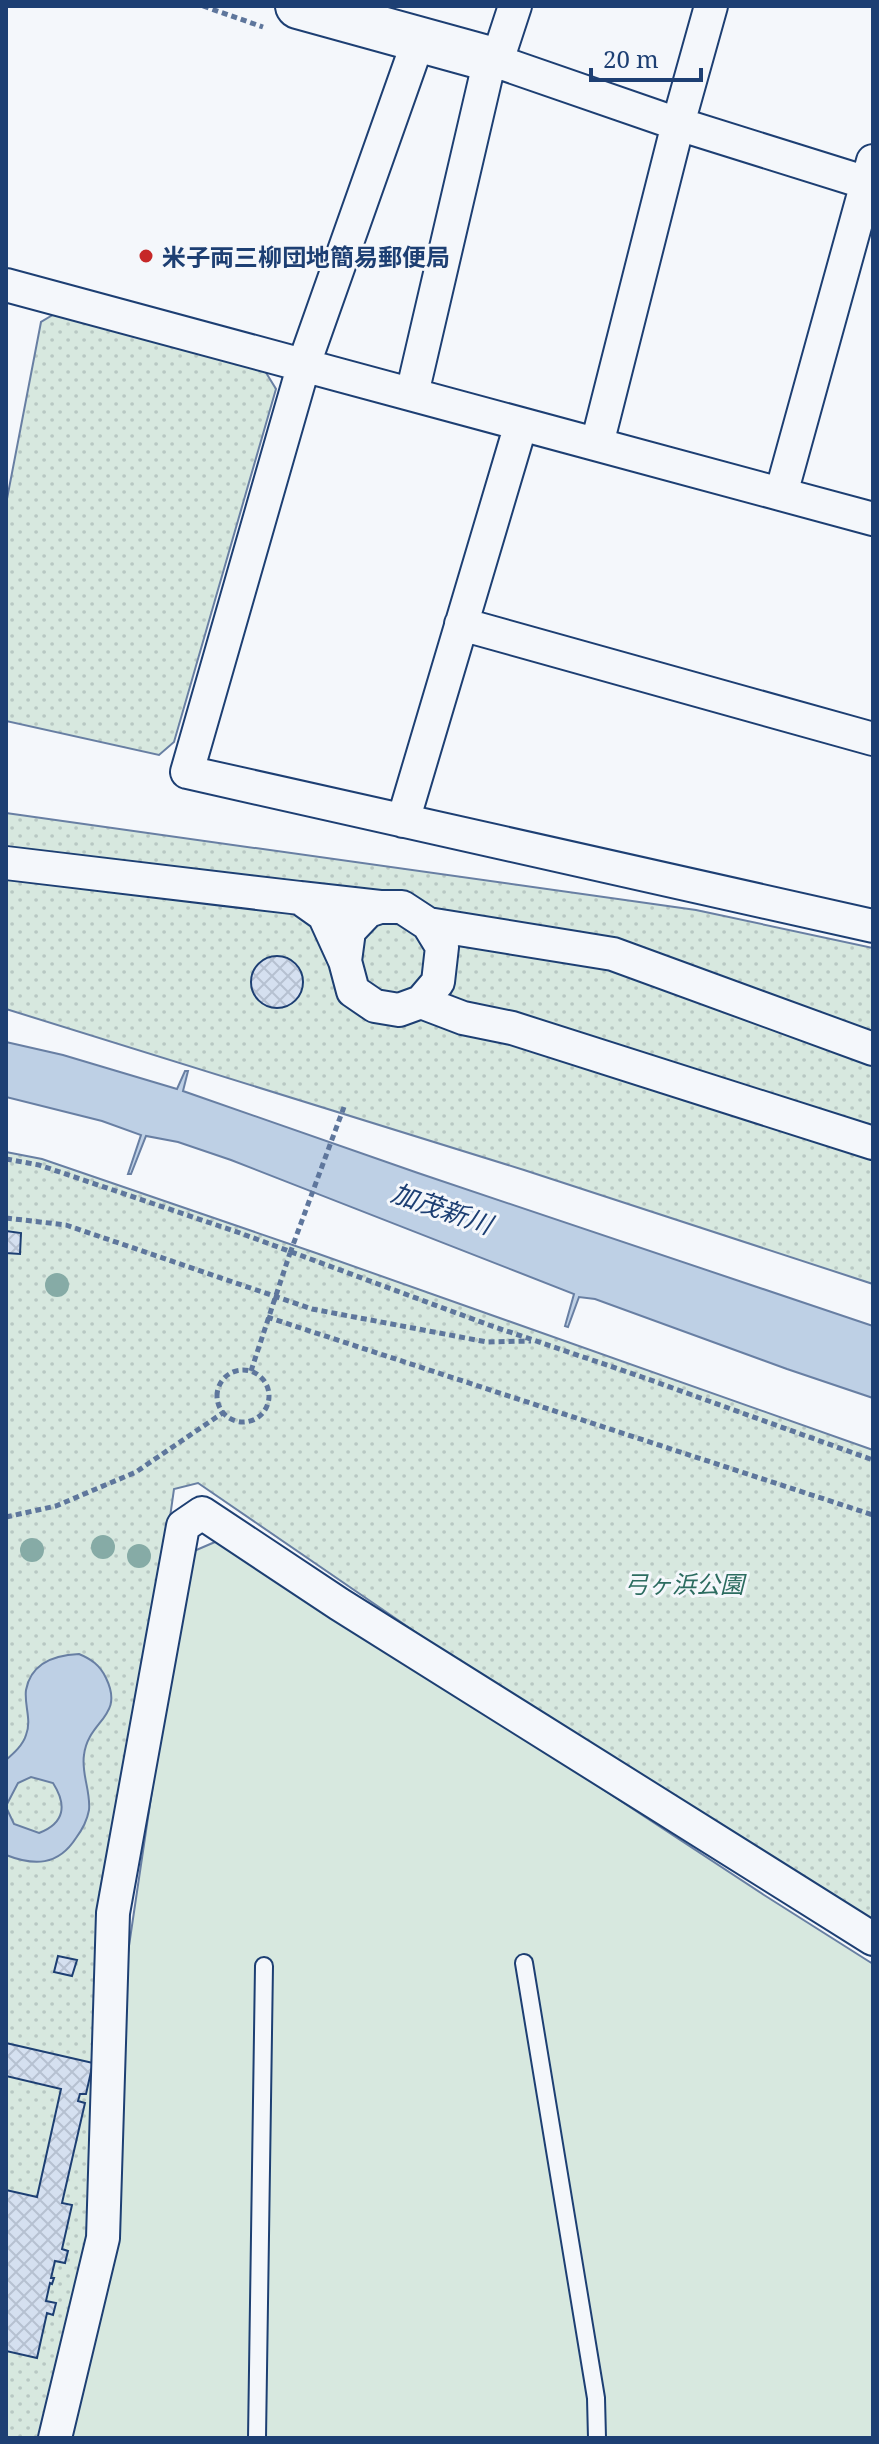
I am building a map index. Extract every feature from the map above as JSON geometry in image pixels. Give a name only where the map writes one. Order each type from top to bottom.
[{"type":"street","points":[[298,6],[493,60],[869,185],[781,494]]},
{"type":"street","points":[[412,394],[493,60],[515,6]]},
{"type":"street","points":[[597,444],[711,6]]},
{"type":"street","points":[[419,39],[304,364],[187,772],[873,926]]},
{"type":"street","points":[[6,285],[873,519]]},
{"type":"street","points":[[403,821],[521,424]]},
{"type":"street","points":[[461,624],[873,739]]},
{"type":"street","points":[[6,863],[380,907],[402,907],[428,924],[613,954],[873,1049]]},
{"type":"street","points":[[300,898],[324,915],[345,961],[353,991],[375,1006],[399,1010],[421,1002],[438,982],[442,947],[428,924]]},
{"type":"street","points":[[345,961],[349,931],[368,911],[380,907]]},
{"type":"street","points":[[421,1002],[463,1018],[512,1028],[873,1143]]},
{"type":"street","points":[[55,2438],[103,2238],[113,1913],[183,1526],[202,1513],[339,1604],[873,1939]]},
{"type":"lane","points":[[524,1963],[596,2398],[597,2438]]},
{"type":"lane","points":[[257,2438],[264,1966]]},
{"type":"path","points":[[251,1371],[267,1317],[344,1107]]},
{"type":"path","points":[[6,1159],[39,1165],[240,1233],[873,1460]]},
{"type":"path","points":[[6,1218],[66,1225],[312,1309],[487,1342],[536,1341]]},
{"type":"path","points":[[267,1317],[873,1515]]},
{"type":"path","points":[[251,1371],[267,1384],[269,1402],[258,1417],[241,1422],[232,1420],[217,1400],[220,1384],[231,1372],[251,1371]]},
{"type":"path","points":[[6,1517],[56,1506],[136,1472],[224,1412]]},
{"type":"green space","points":[[56,313],[265,371],[276,389],[174,742],[159,755],[6,721],[6,504],[41,322]]},
{"type":"green space","points":[[6,813],[696,910],[873,948],[873,1284],[524,1170],[6,1009]]},
{"type":"green space","name":"弓ヶ浜公園","points":[[6,1152],[42,1159],[316,1253],[873,1450],[873,1927],[446,1653],[198,1483],[174,1489],[140,1729],[101,1887],[93,2231],[45,2438],[6,2438]]},
{"type":"green space","points":[[222,1539],[873,1964],[873,2438],[70,2438],[122,1993],[187,1554]]},
{"type":"water","name":"加茂新川","points":[[6,1042],[63,1055],[177,1089],[185,1071],[188,1071],[183,1091],[873,1326],[873,1398],[595,1299],[579,1297],[568,1327],[565,1326],[574,1294],[178,1142],[146,1136],[131,1174],[128,1174],[141,1135],[102,1121],[6,1097]]},
{"type":"water","points":[[79,1654],[98,1666],[111,1691],[108,1710],[87,1743],[84,1755],[89,1803],[87,1818],[69,1847],[53,1859],[36,1862],[16,1859],[6,1855],[6,1807],[14,1824],[39,1833],[59,1819],[62,1806],[53,1783],[31,1777],[18,1783],[6,1806],[6,1760],[25,1739],[28,1729],[26,1690],[33,1673],[45,1662]]},
{"type":"building","points":[[277,956],[295,964],[303,982],[295,1000],[277,1008],[259,1000],[251,982],[259,964]]},
{"type":"building","points":[[6,1231],[21,1233],[20,1254],[6,1253]]},
{"type":"building","points":[[58,1956],[77,1960],[72,1976],[54,1972]]},
{"type":"building","points":[[6,2043],[93,2063],[86,2094],[80,2094],[78,2101],[85,2103],[62,2203],[72,2205],[62,2249],[68,2251],[65,2263],[55,2261],[51,2278],[54,2278],[46,2301],[56,2303],[53,2315],[47,2313],[37,2358],[6,2351],[6,2190],[37,2197],[61,2089],[6,2076]]},
{"type":"place","name":"米子両三柳団地簡易郵便局","points":[[146,256]]}]
